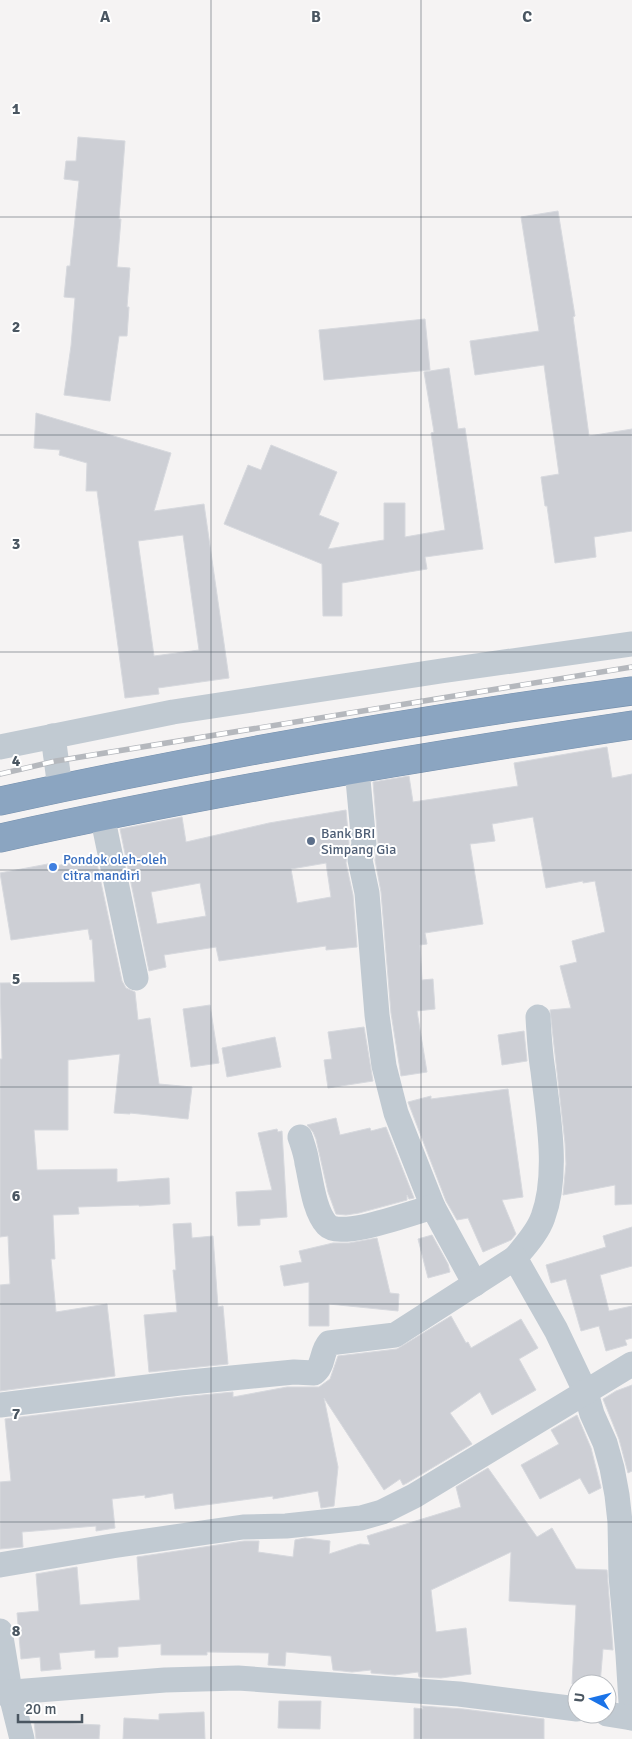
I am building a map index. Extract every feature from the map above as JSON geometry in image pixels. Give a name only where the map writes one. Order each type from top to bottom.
[{"type":"highway","points":[[0,801],[295,743],[557,700],[632,691]]},
{"type":"highway","points":[[0,838],[102,815],[357,769],[632,725]]},
{"type":"street","points":[[0,748],[174,712],[632,644]]},
{"type":"street","points":[[53,736],[60,788]]},
{"type":"street","points":[[357,769],[364,844],[360,860],[367,893],[377,1015],[384,1066],[396,1113],[433,1207],[475,1284]]},
{"type":"street","points":[[102,815],[136,978]]},
{"type":"street","points":[[0,1406],[180,1382],[294,1372],[314,1374],[319,1369],[325,1348],[329,1343],[395,1335],[515,1258],[531,1238],[543,1217],[551,1181],[548,1102],[538,1017]]},
{"type":"street","points":[[300,1137],[312,1191],[322,1216],[329,1227],[343,1230],[362,1227],[433,1207]]},
{"type":"street","points":[[515,1258],[556,1330],[586,1393],[592,1414],[605,1443],[618,1495],[621,1585],[632,1718],[617,1716]]},
{"type":"street","points":[[0,1565],[242,1527],[340,1521],[382,1512],[414,1496],[632,1364]]},
{"type":"street","points":[[0,1631],[5,1692],[22,1739]]},
{"type":"street","points":[[5,1692],[165,1680],[238,1678],[459,1694],[567,1708]]},
{"type":"building","points":[[78,137],[125,141],[117,267],[130,268],[127,307],[129,307],[127,336],[119,336],[110,401],[64,395],[75,298],[64,297],[67,266],[70,266],[79,181],[64,179],[66,161],[76,161]]},
{"type":"building","points":[[558,211],[575,316],[573,317],[589,436],[632,429],[632,531],[594,537],[596,557],[555,563],[541,477],[559,474],[544,365],[475,375],[470,341],[539,331],[521,217]]},
{"type":"building","points":[[425,319],[430,370],[324,380],[319,330]]},
{"type":"building","points":[[449,368],[458,429],[465,428],[483,549],[425,557],[427,569],[342,583],[342,616],[323,616],[322,564],[224,524],[248,465],[261,470],[271,445],[337,472],[319,515],[339,523],[328,549],[384,540],[384,503],[405,503],[405,537],[445,530],[431,433],[434,432],[424,372]]},
{"type":"building","points":[[36,413],[171,453],[154,511],[204,504],[229,678],[158,688],[159,694],[125,698],[97,491],[86,491],[87,463],[59,455],[60,450],[34,448]],"holes":[[[183,535],[199,650],[154,656],[138,541]]]},
{"type":"building","points":[[607,747],[612,778],[632,774],[632,1204],[615,1205],[615,1185],[563,1195],[566,1164],[565,1143],[550,1010],[571,1008],[560,966],[577,962],[572,941],[605,932],[595,881],[583,883],[583,881],[546,888],[533,817],[492,824],[495,841],[470,844],[483,924],[425,933],[427,944],[420,945],[422,980],[433,979],[435,1009],[417,1011],[427,1072],[401,1076],[391,1013],[381,892],[375,860],[378,843],[373,782],[409,776],[413,802],[518,786],[514,763]]},
{"type":"building","points":[[346,810],[349,843],[346,863],[353,895],[357,947],[326,950],[326,946],[219,961],[216,947],[164,955],[166,967],[149,971],[120,829],[182,817],[186,842],[269,823]],"holes":[[[326,863],[331,897],[297,903],[291,869]],[[200,883],[206,916],[157,924],[151,892]]]},
{"type":"building","points":[[96,859],[122,981],[126,988],[135,992],[138,1020],[150,1018],[159,1084],[192,1087],[188,1119],[114,1113],[120,1054],[68,1060],[68,1130],[34,1130],[37,1170],[117,1169],[117,1182],[169,1178],[170,1204],[78,1207],[79,1214],[53,1215],[55,1259],[51,1259],[56,1312],[107,1304],[115,1376],[0,1391],[0,1285],[10,1284],[8,1236],[0,1237],[0,1059],[2,1059],[0,983],[95,982],[92,939],[90,940],[88,929],[11,940],[0,873],[53,863],[54,866]]},
{"type":"building","points":[[210,1005],[219,1063],[191,1067],[183,1009]]},
{"type":"building","points":[[364,1027],[373,1081],[328,1088],[324,1060],[332,1059],[328,1032]]},
{"type":"building","points":[[524,1031],[527,1061],[502,1065],[498,1035]]},
{"type":"building","points":[[275,1037],[281,1067],[227,1077],[222,1048]]},
{"type":"building","points":[[508,1089],[523,1197],[502,1200],[516,1234],[511,1240],[483,1252],[468,1218],[457,1220],[446,1201],[408,1102],[431,1096],[431,1099]]},
{"type":"building","points":[[336,1118],[340,1135],[370,1128],[371,1131],[386,1127],[414,1198],[409,1199],[407,1195],[407,1200],[359,1213],[336,1214],[328,1192],[316,1139],[307,1125]]},
{"type":"building","points":[[277,1129],[278,1132],[282,1131],[287,1217],[260,1219],[260,1225],[238,1226],[236,1192],[272,1190],[258,1133]]},
{"type":"building","points":[[191,1223],[192,1238],[213,1236],[218,1307],[223,1306],[228,1364],[149,1372],[144,1315],[177,1312],[173,1270],[176,1270],[173,1224]]},
{"type":"building","points":[[632,1227],[632,1266],[600,1275],[609,1311],[632,1306],[632,1338],[625,1340],[627,1345],[606,1351],[599,1326],[581,1331],[566,1279],[551,1283],[546,1265],[606,1247],[603,1236]]},
{"type":"building","points":[[432,1235],[448,1264],[450,1272],[428,1278],[418,1239]]},
{"type":"building","points":[[377,1238],[390,1293],[399,1294],[398,1311],[329,1304],[329,1326],[309,1326],[309,1282],[284,1286],[280,1266],[302,1262],[299,1251],[333,1243],[349,1243]]},
{"type":"building","points":[[451,1316],[466,1343],[468,1342],[471,1348],[521,1319],[538,1348],[519,1359],[536,1390],[492,1415],[480,1392],[450,1413],[472,1444],[407,1483],[403,1485],[400,1479],[384,1490],[324,1398],[338,1467],[334,1506],[321,1508],[318,1491],[273,1499],[273,1496],[175,1509],[173,1493],[145,1498],[145,1495],[112,1499],[115,1528],[96,1531],[96,1526],[22,1532],[23,1547],[0,1549],[0,1482],[11,1481],[5,1419],[182,1397],[233,1392],[233,1397],[287,1387],[319,1387],[330,1379],[338,1356],[397,1349]]},
{"type":"building","points":[[632,1385],[632,1471],[628,1473],[619,1439],[603,1399],[616,1391]]},
{"type":"building","points":[[577,1415],[591,1448],[601,1488],[589,1494],[580,1478],[540,1499],[521,1465],[559,1444],[551,1430]]},
{"type":"building","points":[[488,1468],[537,1537],[552,1528],[576,1569],[607,1570],[613,1650],[603,1649],[601,1674],[573,1674],[576,1605],[509,1601],[511,1552],[431,1590],[436,1632],[466,1628],[471,1674],[441,1678],[419,1677],[418,1672],[395,1675],[371,1673],[371,1670],[352,1672],[333,1670],[331,1656],[286,1652],[285,1666],[268,1665],[269,1653],[207,1652],[207,1655],[161,1655],[161,1644],[118,1647],[118,1657],[95,1658],[95,1650],[59,1653],[61,1669],[41,1671],[40,1657],[21,1659],[17,1613],[39,1611],[36,1574],[77,1567],[80,1605],[140,1600],[137,1557],[244,1541],[259,1541],[258,1552],[293,1557],[295,1540],[305,1538],[330,1541],[329,1554],[360,1544],[370,1545],[367,1536],[461,1507],[456,1487]]},
{"type":"building","points":[[279,1701],[321,1701],[320,1729],[278,1728]]},
{"type":"building","points":[[422,1706],[544,1719],[544,1739],[414,1739],[414,1708],[423,1709]]},
{"type":"building","points":[[204,1712],[205,1739],[123,1739],[124,1718],[159,1720],[159,1714]]},
{"type":"building","points":[[34,1722],[100,1725],[99,1739],[36,1739]]},
{"type":"railway","points":[[0,774],[56,761],[632,667]]},
{"type":"place","name":"Bank BRI Simpang Gia","points":[[311,841]]},
{"type":"place","name":"Pondok oleh-oleh citra mandiri","points":[[53,867]]}]
